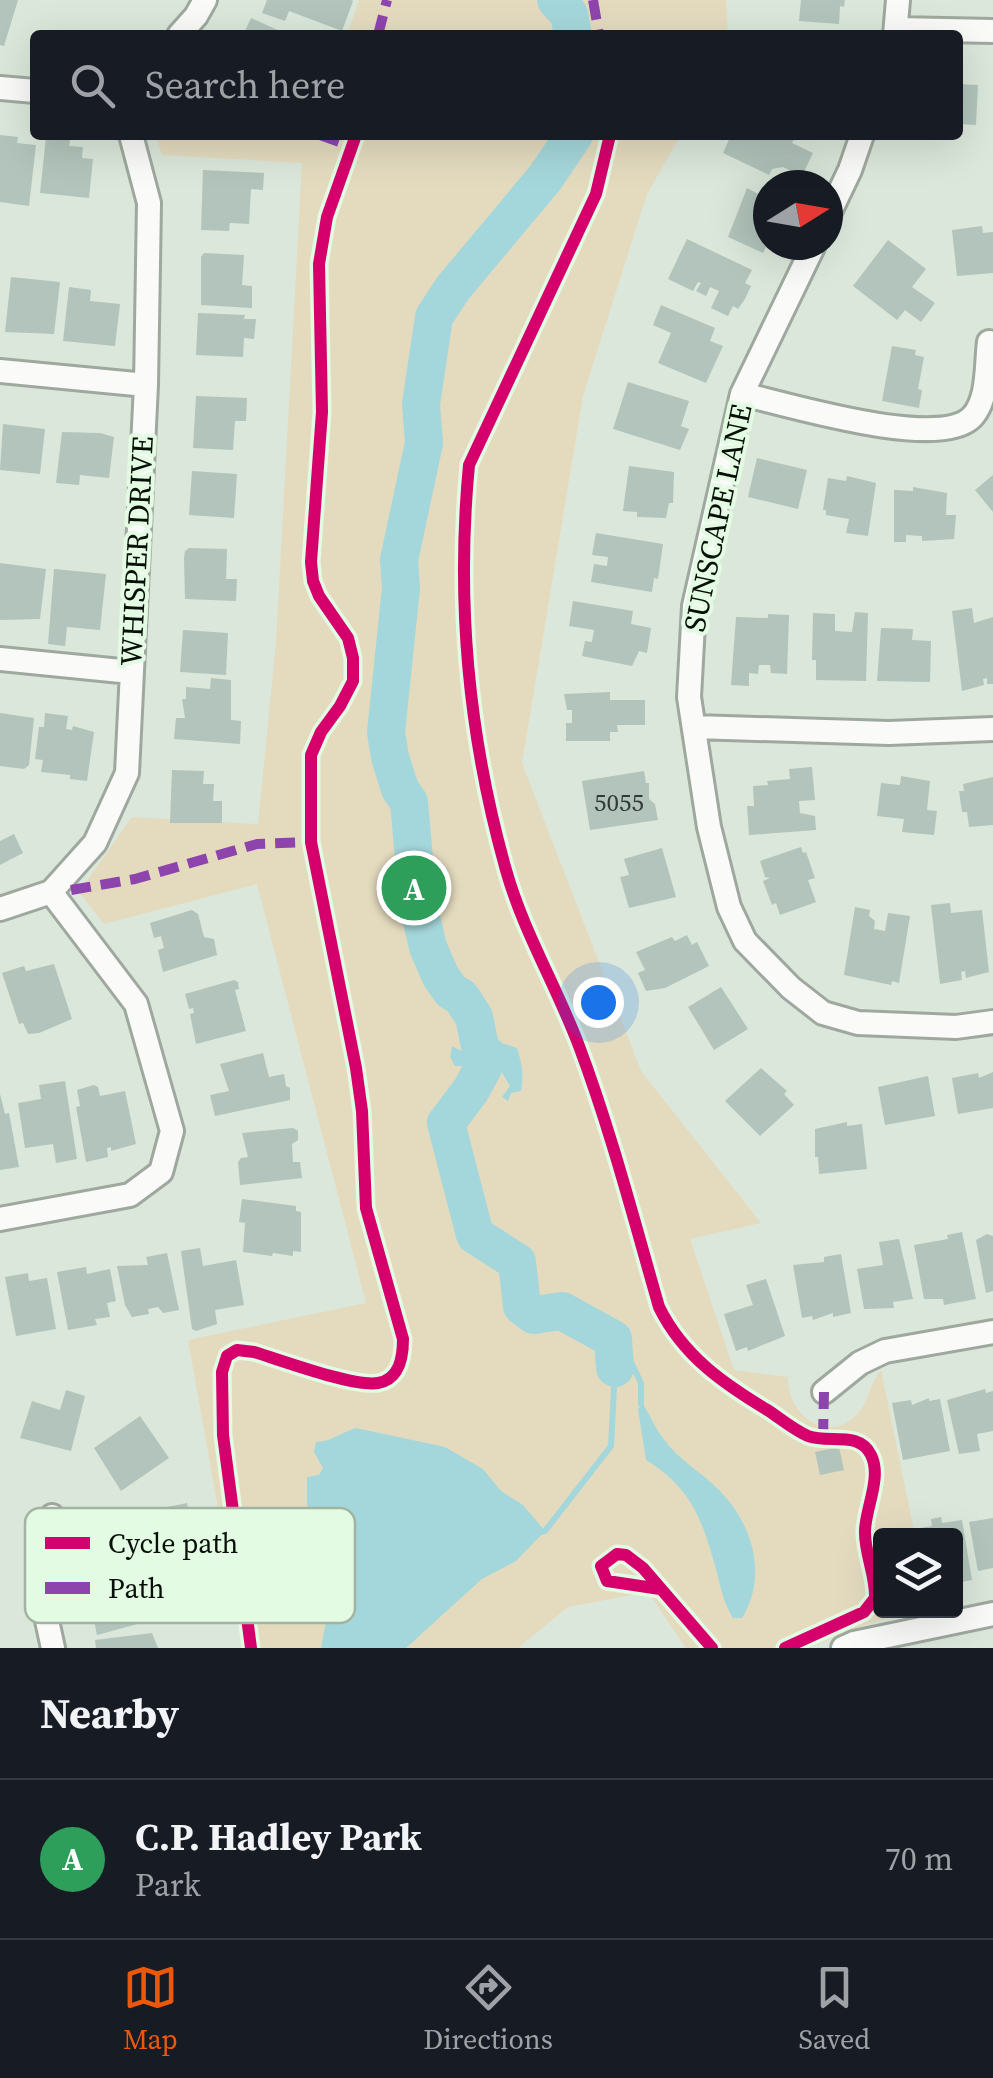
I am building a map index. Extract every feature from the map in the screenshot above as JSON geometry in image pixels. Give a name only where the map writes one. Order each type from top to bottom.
[{"type":"street","points":[[184,30],[206,0]]},
{"type":"street","points":[[896,30],[898,0]]},
{"type":"street","points":[[963,31],[993,31]]},
{"type":"street","points":[[0,88],[30,91]]},
{"type":"street","name":"WHISPER DRIVE","points":[[0,909],[51,892],[95,843],[127,774],[146,384],[149,203],[131,140]]},
{"type":"street","points":[[843,185],[860,140]]},
{"type":"street","name":"SUNSCAPE LANE","points":[[807,260],[742,394],[694,606],[689,697],[709,827],[729,907],[745,941],[791,988],[824,1013],[858,1024],[956,1027],[993,1022]]},
{"type":"street","points":[[742,394],[866,424],[944,429],[972,417],[983,394],[989,342]]},
{"type":"street","points":[[0,372],[146,384]]},
{"type":"street","points":[[0,659],[131,672]]},
{"type":"street","points":[[696,727],[889,734],[993,729]]},
{"type":"street","points":[[0,1219],[130,1195],[161,1172],[172,1132],[136,1004],[51,892]]},
{"type":"street","points":[[824,1392],[860,1363],[885,1351],[993,1332]]},
{"type":"street","points":[[843,1648],[993,1614]]},
{"type":"street","points":[[48,1623],[54,1648]]},
{"type":"shaded area","points":[[359,0],[726,0],[728,30],[349,30]]},
{"type":"shaded area","points":[[157,140],[678,140],[647,194],[583,396],[522,763],[641,1071],[761,1223],[690,1239],[734,1370],[788,1377],[794,1404],[802,1414],[823,1427],[835,1427],[859,1412],[881,1370],[914,1528],[873,1528],[873,1618],[890,1618],[809,1648],[686,1648],[648,1592],[568,1607],[518,1648],[243,1648],[239,1623],[355,1623],[355,1508],[218,1508],[188,1340],[366,1303],[257,884],[104,924],[79,892],[132,817],[258,824],[276,642],[302,163],[162,155]]},
{"type":"water","points":[[489,1031],[502,1043],[517,1048],[519,1054],[521,1091],[511,1093],[508,1101],[502,1097],[510,1086],[498,1066],[489,1068],[484,1084],[473,1095],[478,1071],[472,1066],[455,1066],[450,1057],[452,1046],[471,1056],[478,1034]]},
{"type":"water","points":[[643,1404],[669,1446],[713,1484],[741,1519],[755,1568],[750,1602],[742,1618],[733,1618],[727,1607],[694,1508],[675,1483],[646,1460],[638,1409]]},
{"type":"water","points":[[356,1428],[445,1447],[483,1469],[545,1531],[516,1561],[482,1579],[406,1648],[321,1648],[326,1623],[355,1623],[355,1508],[308,1508],[307,1504],[307,1477],[319,1475],[323,1468],[314,1452],[316,1442]]},
{"type":"building","points":[[0,0],[18,0],[4,46],[0,45]]},
{"type":"building","points":[[267,0],[353,1],[342,30],[289,11],[285,21],[262,13]]},
{"type":"building","points":[[801,0],[845,0],[844,7],[840,6],[839,24],[799,21]]},
{"type":"building","points":[[251,18],[278,30],[245,30]]},
{"type":"building","points":[[963,84],[978,85],[976,125],[963,124]]},
{"type":"building","points":[[0,135],[18,137],[17,143],[36,145],[29,206],[0,202]]},
{"type":"building","points":[[46,140],[70,140],[69,146],[83,147],[82,158],[93,159],[89,198],[40,193]]},
{"type":"building","points":[[729,140],[794,140],[792,143],[813,153],[805,170],[759,170],[723,153]]},
{"type":"building","points":[[203,170],[264,173],[263,190],[251,189],[249,224],[230,223],[229,231],[201,230]]},
{"type":"building","points":[[747,188],[753,191],[753,248],[728,237]]},
{"type":"building","points":[[982,226],[983,233],[993,232],[993,273],[957,276],[952,230]]},
{"type":"building","points":[[687,239],[752,270],[745,283],[751,286],[745,299],[738,309],[733,306],[728,316],[711,308],[719,291],[710,287],[706,296],[696,291],[701,283],[693,291],[668,279]]},
{"type":"building","points":[[888,240],[926,269],[912,287],[935,303],[921,322],[905,310],[897,320],[853,286]]},
{"type":"building","points":[[204,253],[244,255],[242,285],[252,286],[252,308],[201,305]]},
{"type":"building","points":[[11,277],[60,282],[54,334],[5,332]]},
{"type":"building","points":[[69,287],[91,290],[90,301],[120,304],[115,346],[63,341]]},
{"type":"building","points":[[661,305],[715,328],[710,341],[723,346],[706,383],[658,363],[671,333],[653,325]]},
{"type":"building","points":[[198,313],[256,319],[254,339],[244,338],[243,357],[196,355]]},
{"type":"building","points":[[892,346],[916,350],[915,355],[924,357],[919,408],[882,401]]},
{"type":"building","points":[[628,382],[689,401],[681,426],[689,429],[680,450],[613,429]]},
{"type":"building","points":[[196,396],[247,398],[246,421],[235,421],[233,450],[193,448]]},
{"type":"building","points":[[3,424],[45,429],[40,474],[0,470]]},
{"type":"building","points":[[62,432],[114,437],[109,478],[80,475],[79,485],[56,483]]},
{"type":"building","points":[[757,458],[807,470],[798,509],[748,497]]},
{"type":"building","points":[[629,466],[674,472],[673,503],[669,503],[666,518],[637,517],[637,512],[623,511]]},
{"type":"building","points":[[192,471],[237,474],[234,518],[189,515]]},
{"type":"building","points":[[993,475],[993,512],[975,490]]},
{"type":"building","points":[[847,476],[876,483],[868,536],[846,533],[849,519],[826,515],[823,510],[828,478],[846,481]]},
{"type":"building","points":[[913,487],[947,493],[946,515],[956,515],[954,539],[922,541],[922,536],[906,535],[906,542],[894,542],[894,490],[913,491]]},
{"type":"building","points":[[596,533],[663,544],[652,592],[591,582],[594,564],[607,566],[608,557],[592,555]]},
{"type":"building","points":[[189,548],[227,549],[226,579],[237,579],[236,601],[185,599],[184,558]]},
{"type":"building","points":[[0,563],[46,569],[40,619],[0,620]]},
{"type":"building","points":[[54,569],[106,574],[100,630],[67,627],[65,646],[48,644]]},
{"type":"building","points":[[573,601],[633,611],[631,624],[651,628],[647,653],[639,651],[632,666],[582,656],[585,641],[592,642],[594,630],[569,626]]},
{"type":"building","points":[[972,608],[974,623],[993,617],[993,684],[987,684],[987,678],[983,679],[984,685],[962,691],[952,611]]},
{"type":"building","points":[[855,612],[868,613],[866,681],[816,680],[816,660],[812,660],[813,613],[835,614],[835,631],[852,632]]},
{"type":"building","points":[[768,614],[789,615],[787,674],[771,673],[770,665],[759,665],[758,674],[749,673],[749,686],[731,685],[736,617],[768,618]]},
{"type":"building","points":[[881,628],[913,629],[912,640],[931,641],[930,682],[877,681]]},
{"type":"building","points":[[183,630],[228,633],[226,675],[180,672]]},
{"type":"building","points":[[211,678],[231,680],[231,720],[241,721],[240,744],[174,739],[176,718],[185,718],[182,699],[186,699],[186,687],[210,689]]},
{"type":"building","points":[[610,692],[610,700],[645,700],[645,725],[617,725],[618,732],[610,732],[610,741],[566,741],[566,723],[572,723],[572,710],[567,710],[564,694]]},
{"type":"building","points":[[0,713],[34,718],[29,765],[24,769],[0,766]]},
{"type":"building","points":[[45,713],[68,716],[66,729],[72,730],[73,726],[94,732],[87,781],[41,772],[43,760],[35,759]]},
{"type":"building","points":[[812,767],[815,800],[799,801],[800,813],[815,816],[816,830],[749,835],[747,806],[754,806],[753,786],[790,779],[789,769]]},
{"type":"building","points":[[172,770],[204,771],[203,784],[214,784],[213,801],[222,801],[222,823],[170,823]]},
{"type":"building","points":[[644,771],[658,820],[590,830],[582,781]]},
{"type":"building","points":[[901,776],[930,781],[927,810],[937,811],[934,835],[902,832],[904,819],[877,816],[881,783],[900,785]]},
{"type":"building","points":[[993,777],[993,825],[969,827],[959,791],[964,791],[963,784]]},
{"type":"building","points":[[14,834],[23,853],[0,865],[0,841]]},
{"type":"building","points":[[801,847],[815,878],[808,880],[816,902],[780,915],[763,881],[770,878],[765,877],[760,861]]},
{"type":"building","points":[[662,848],[676,897],[629,908],[620,877],[629,875],[624,859]]},
{"type":"building","points":[[950,903],[951,913],[982,910],[989,972],[966,978],[965,971],[961,972],[962,980],[940,984],[931,905]]},
{"type":"building","points":[[855,907],[870,910],[874,929],[885,931],[888,913],[910,916],[899,983],[892,981],[891,985],[844,975]]},
{"type":"building","points":[[192,910],[198,914],[204,937],[214,939],[217,955],[163,972],[158,950],[164,948],[161,936],[154,938],[150,923]]},
{"type":"building","points":[[687,935],[692,945],[697,942],[709,966],[665,988],[646,991],[638,973],[645,970],[636,952]]},
{"type":"building","points":[[54,964],[72,1019],[28,1034],[23,1023],[19,1024],[2,973],[24,966],[26,971]]},
{"type":"building","points":[[238,982],[239,989],[235,990],[246,1031],[196,1044],[190,1014],[194,1013],[193,1008],[189,1009],[185,994]]},
{"type":"building","points":[[721,987],[748,1029],[714,1050],[688,1007]]},
{"type":"building","points":[[263,1053],[269,1077],[284,1074],[290,1100],[215,1116],[210,1095],[229,1091],[220,1064]]},
{"type":"building","points":[[761,1068],[787,1091],[784,1094],[794,1105],[760,1136],[725,1101]]},
{"type":"building","points":[[993,1072],[993,1108],[958,1114],[952,1078],[978,1073],[979,1078]]},
{"type":"building","points":[[928,1076],[935,1116],[885,1125],[878,1087]]},
{"type":"building","points":[[65,1081],[77,1159],[56,1163],[53,1144],[25,1148],[18,1103],[41,1099],[39,1085]]},
{"type":"building","points":[[94,1085],[100,1096],[125,1091],[136,1144],[111,1151],[111,1147],[107,1148],[108,1157],[86,1162],[76,1107],[80,1106],[77,1090]]},
{"type":"building","points":[[0,1094],[5,1114],[9,1113],[19,1167],[0,1170]]},
{"type":"building","points":[[847,1122],[847,1126],[862,1124],[867,1169],[819,1174],[815,1129]]},
{"type":"building","points":[[293,1128],[298,1131],[298,1140],[292,1144],[293,1162],[300,1162],[302,1178],[240,1185],[238,1162],[248,1157],[242,1133]]},
{"type":"building","points":[[242,1199],[296,1206],[296,1211],[301,1212],[301,1252],[272,1256],[243,1252],[245,1223],[239,1222]]},
{"type":"building","points":[[962,1232],[976,1299],[944,1305],[943,1299],[924,1299],[914,1245],[948,1239],[947,1235]]},
{"type":"building","points":[[987,1234],[993,1236],[993,1291],[986,1293],[976,1240]]},
{"type":"building","points":[[899,1239],[913,1299],[893,1302],[894,1308],[864,1309],[857,1269],[883,1265],[879,1242]]},
{"type":"building","points":[[200,1248],[203,1266],[236,1260],[244,1305],[215,1310],[217,1324],[196,1331],[192,1329],[181,1251]]},
{"type":"building","points":[[167,1253],[179,1310],[163,1313],[158,1307],[148,1309],[149,1314],[132,1317],[125,1305],[117,1266],[148,1265],[146,1257]]},
{"type":"building","points":[[841,1254],[851,1313],[833,1317],[833,1313],[813,1320],[812,1316],[802,1318],[793,1265],[824,1262],[824,1257]]},
{"type":"building","points":[[86,1267],[87,1274],[110,1269],[116,1301],[107,1303],[110,1317],[95,1319],[97,1325],[68,1330],[57,1272]]},
{"type":"building","points":[[28,1273],[29,1281],[47,1278],[56,1329],[16,1336],[5,1277]]},
{"type":"building","points":[[766,1279],[785,1336],[748,1351],[747,1347],[736,1351],[724,1314],[753,1305],[746,1285]]},
{"type":"building","points":[[985,1389],[986,1393],[993,1391],[993,1431],[977,1434],[980,1451],[959,1454],[947,1400]]},
{"type":"building","points":[[66,1390],[85,1396],[71,1451],[20,1438],[32,1401],[60,1410]]},
{"type":"building","points":[[929,1398],[940,1399],[950,1451],[903,1460],[892,1403],[911,1400],[912,1405]]},
{"type":"building","points":[[140,1416],[169,1458],[121,1491],[94,1448]]},
{"type":"building","points":[[839,1447],[844,1470],[820,1475],[815,1452]]},
{"type":"building","points":[[187,1503],[188,1508],[162,1508]]},
{"type":"building","points":[[941,1517],[942,1523],[962,1520],[972,1580],[963,1582],[963,1528],[920,1528],[932,1526],[931,1519]]},
{"type":"building","points":[[993,1518],[993,1568],[978,1571],[969,1522]]},
{"type":"building","points":[[95,1623],[141,1623],[97,1635]]},
{"type":"building","points":[[152,1633],[158,1648],[96,1648],[95,1640]]},
{"type":"waterway","points":[[556,0],[569,14],[572,30]]},
{"type":"waterway","points":[[571,140],[434,317],[421,404],[424,443],[399,560],[401,588],[386,732],[400,789],[409,802],[418,904],[428,947],[441,977],[474,1017],[484,1066],[446,1123],[475,1235],[517,1262],[522,1306],[534,1315],[562,1311],[613,1339],[615,1368]]},
{"type":"waterway","points":[[616,1354],[630,1360],[641,1383],[641,1404]]},
{"type":"waterway","points":[[541,1532],[611,1446],[615,1368]]},
{"type":"marked path","points":[[379,30],[387,0]]},
{"type":"marked path","points":[[593,0],[598,30]]},
{"type":"marked path","points":[[334,140],[351,146]]},
{"type":"marked path","points":[[71,890],[135,879],[257,844],[311,842]]},
{"type":"marked path","points":[[823,1439],[824,1392]]},
{"type":"cycle path","points":[[233,1508],[223,1435],[222,1372],[227,1356],[237,1350],[254,1352],[335,1377],[378,1383],[396,1372],[403,1346],[366,1208],[356,1068],[311,842],[311,755],[353,681],[348,638],[319,596],[311,562],[322,412],[319,264],[327,217],[354,140]]},
{"type":"cycle path","points":[[609,140],[596,194],[469,465],[464,567],[469,669],[483,771],[506,870],[591,1078],[659,1307],[692,1354],[721,1379],[808,1436],[859,1443],[866,1447],[874,1464],[865,1530],[875,1598],[864,1612],[785,1648]]},
{"type":"cycle path","points":[[660,1589],[607,1581],[601,1566],[617,1554],[626,1555],[643,1568],[712,1648]]},
{"type":"cycle path","points":[[248,1623],[251,1648]]},
{"type":"place","name":"C.P. Hadley Park","points":[[414,888]]}]
